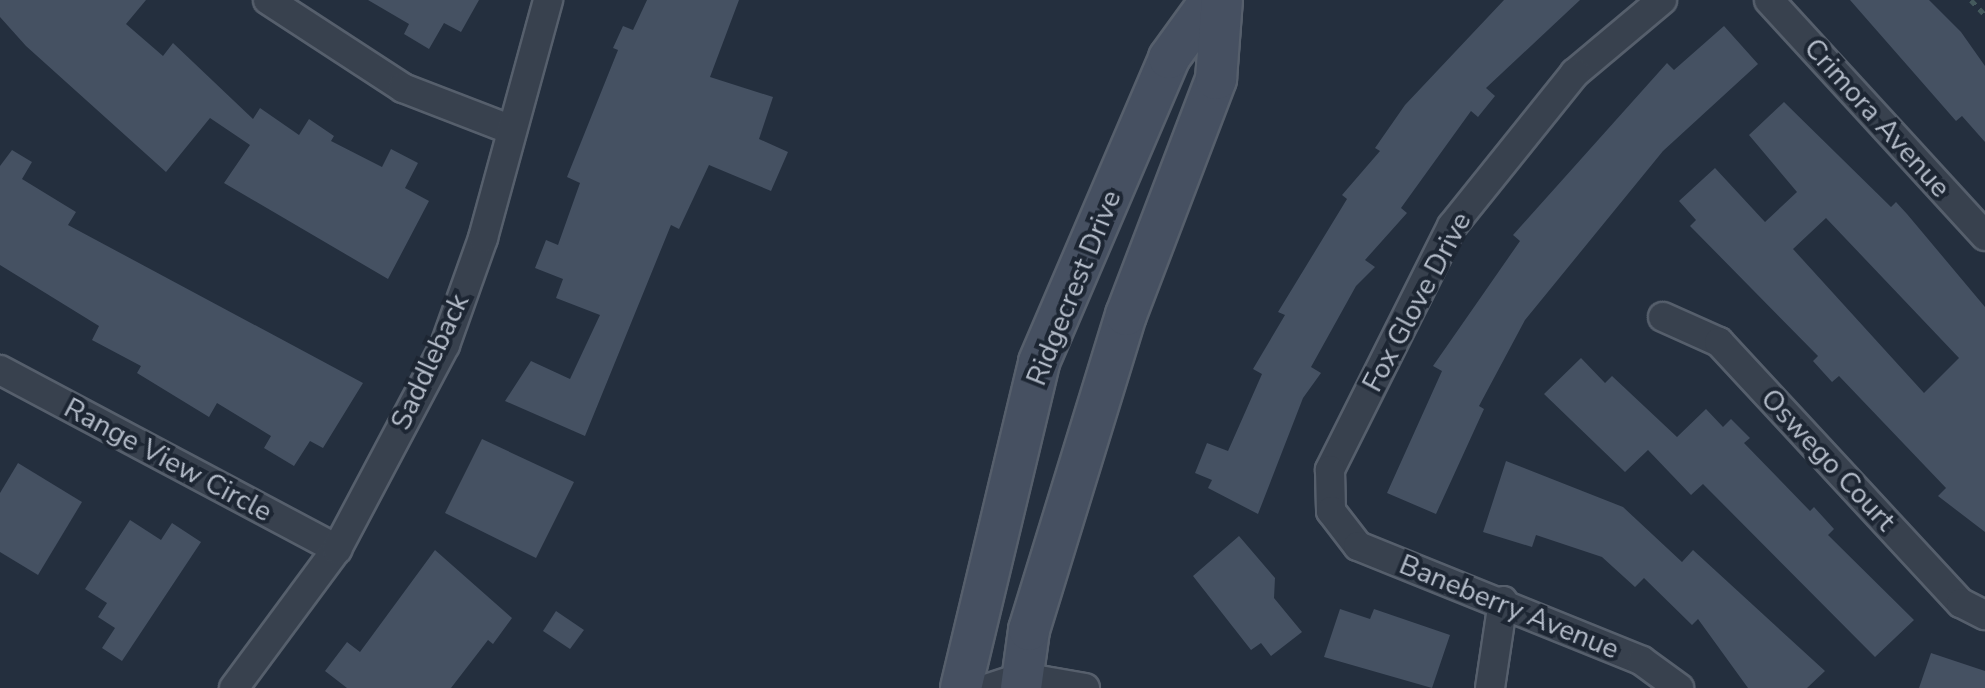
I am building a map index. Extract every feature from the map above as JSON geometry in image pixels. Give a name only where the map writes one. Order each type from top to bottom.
[{"type":"street","points":[[268,0],[403,88],[509,129]]},
{"type":"street","name":"Saddleback","points":[[234,688],[337,549],[445,345],[548,0]]},
{"type":"street","name":"Ridgecrest Drive","points":[[961,688],[1039,362],[1169,58],[1211,0]]},
{"type":"street","name":"Ridgecrest Drive","points":[[1011,684],[1121,330],[1216,79],[1222,0]]},
{"type":"street","name":"Fox Glove Drive","points":[[1340,528],[1331,511],[1330,470],[1452,226],[1575,73],[1662,0]]},
{"type":"street","name":"Crimora Avenue","points":[[1769,0],[1985,236]]},
{"type":"street","name":"Oswego Court","points":[[1663,317],[1719,342],[1961,603],[1985,615]]},
{"type":"street","name":"Range View Circle","points":[[0,370],[337,549]]},
{"type":"street","name":"Baneberry Avenue","points":[[1340,528],[1373,553],[1503,601],[1642,661],[1679,688]]},
{"type":"street","points":[[1490,688],[1503,601]]},
{"type":"street","points":[[1011,684],[1085,688]]},
{"type":"path","points":[[1971,0],[1985,15]]},
{"type":"building","points":[[0,0],[146,0],[126,24],[163,56],[173,43],[253,119],[260,108],[299,135],[309,119],[334,136],[331,141],[382,167],[391,149],[418,163],[405,188],[429,201],[388,279],[224,183],[250,145],[210,118],[166,172],[26,46],[0,17]]},
{"type":"building","points":[[368,0],[479,0],[461,32],[444,23],[429,49],[404,34],[409,24]]},
{"type":"building","points":[[647,0],[739,0],[710,77],[773,97],[759,139],[788,152],[771,191],[709,165],[679,229],[671,225],[585,436],[505,401],[531,361],[570,379],[600,315],[556,298],[563,279],[535,268],[546,240],[558,245],[580,183],[567,177],[618,50],[613,48],[623,26],[633,30]]},
{"type":"building","points":[[1504,0],[1580,0],[1486,88],[1495,96],[1478,117],[1471,111],[1401,208],[1407,213],[1365,260],[1375,267],[1356,286],[1311,367],[1321,373],[1303,398],[1258,514],[1208,488],[1212,480],[1195,473],[1207,443],[1228,451],[1262,374],[1253,369],[1285,315],[1278,312],[1347,199],[1342,195],[1380,151],[1375,148],[1405,105]]},
{"type":"building","points":[[1850,0],[1929,0],[1961,32],[1985,66],[1985,142],[1962,116],[1956,121]]},
{"type":"building","points":[[1724,26],[1758,64],[1663,151],[1525,320],[1479,406],[1484,409],[1436,514],[1387,493],[1442,371],[1433,366],[1520,241],[1513,235],[1667,63],[1674,70]]},
{"type":"building","points":[[1784,102],[1891,207],[1896,202],[1985,307],[1985,532],[1938,496],[1946,488],[1839,376],[1832,382],[1813,361],[1818,356],[1690,226],[1696,220],[1679,201],[1715,168],[1765,222],[1797,192],[1749,135]],"holes":[[[1826,218],[1959,358],[1924,393],[1793,249]]]},
{"type":"building","points":[[12,150],[32,162],[22,179],[76,212],[68,225],[363,383],[323,448],[310,441],[294,466],[264,448],[271,436],[217,403],[209,417],[137,373],[141,366],[92,340],[99,326],[0,265],[0,166]]},
{"type":"building","points":[[1581,358],[1605,383],[1612,376],[1677,437],[1706,409],[1723,427],[1731,419],[1750,438],[1744,443],[1810,511],[1814,507],[1834,529],[1828,535],[1914,620],[1875,657],[1703,484],[1691,495],[1648,450],[1625,472],[1544,394]]},
{"type":"building","points":[[482,439],[574,482],[536,558],[445,513]]},
{"type":"building","points":[[1506,461],[1623,507],[1682,562],[1693,550],[1825,671],[1807,688],[1748,688],[1698,619],[1692,625],[1644,578],[1635,587],[1602,557],[1536,535],[1532,547],[1483,532]]},
{"type":"building","points":[[18,463],[82,502],[38,575],[0,552],[0,493]]},
{"type":"building","points":[[130,520],[161,540],[172,523],[201,542],[122,661],[102,648],[115,628],[98,617],[107,603],[85,589]]},
{"type":"building","points":[[1239,536],[1275,578],[1274,598],[1302,632],[1271,656],[1261,643],[1251,650],[1193,576]]},
{"type":"building","points":[[435,550],[512,618],[493,644],[488,640],[451,688],[347,688],[325,671],[347,642],[360,652]]},
{"type":"building","points":[[1340,609],[1370,619],[1374,609],[1450,635],[1432,688],[1324,657]]},
{"type":"building","points":[[556,611],[584,630],[570,649],[543,631]]},
{"type":"building","points":[[1931,653],[1985,671],[1985,688],[1919,688]]}]
